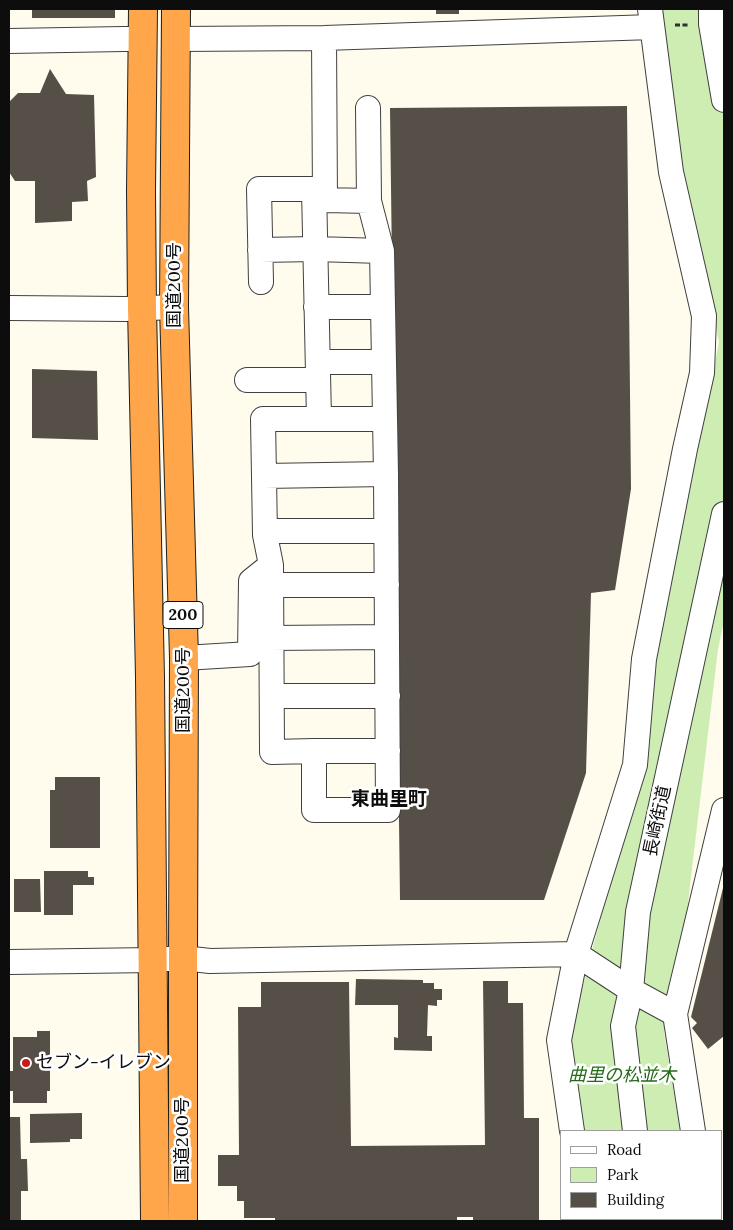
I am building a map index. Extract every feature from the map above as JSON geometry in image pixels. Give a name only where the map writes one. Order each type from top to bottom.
[{"type":"highway","name":"国道200号","points":[[143,9],[142,308],[150,677],[154,1221]]},
{"type":"highway","name":"国道200号","points":[[176,9],[174,307],[184,658],[183,1221]]},
{"type":"street","points":[[711,9],[711,24],[724,100]]},
{"type":"street","points":[[177,39],[324,38],[651,18],[671,172],[704,316],[702,373],[685,449],[644,659],[635,765],[576,954],[559,1040],[572,1130]]},
{"type":"street","points":[[319,419],[315,250],[319,195],[324,38]]},
{"type":"street","points":[[9,41],[144,40]]},
{"type":"street","points":[[314,751],[314,810],[388,810],[386,474],[382,251],[369,200],[368,108]]},
{"type":"street","points":[[261,282],[259,189],[369,200]]},
{"type":"street","points":[[260,250],[382,251]]},
{"type":"street","points":[[9,308],[174,307]]},
{"type":"street","points":[[316,307],[383,307]]},
{"type":"street","points":[[247,380],[384,362]]},
{"type":"street","points":[[385,419],[263,419],[265,530],[270,575],[272,752],[388,751]]},
{"type":"street","points":[[264,476],[386,474]]},
{"type":"street","name":"長崎街道","points":[[635,1130],[623,1026],[631,990],[638,912],[724,514]]},
{"type":"street","points":[[265,530],[386,530]]},
{"type":"street","points":[[184,658],[250,654],[251,581],[270,575],[387,586]]},
{"type":"street","points":[[271,638],[387,637]]},
{"type":"street","points":[[272,696],[388,696]]},
{"type":"street","points":[[693,1130],[674,1014],[724,810]]},
{"type":"street","points":[[9,962],[183,958],[210,961],[576,954],[631,990],[674,1014]]},
{"type":"green space","name":"曲里の松並木","points":[[662,9],[724,9],[724,621],[718,649],[684,936],[664,1032],[680,1130],[582,1130],[568,1042],[599,924],[719,342],[681,172]]},
{"type":"building","points":[[32,9],[115,9],[115,18],[32,18]]},
{"type":"building","points":[[436,9],[459,9],[459,14],[436,14]]},
{"type":"building","points":[[50,69],[66,94],[94,95],[96,177],[87,181],[88,201],[72,202],[72,221],[35,223],[35,181],[15,181],[9,172],[9,102],[18,93],[40,93]]},
{"type":"building","points":[[627,106],[631,489],[615,590],[591,593],[586,773],[544,900],[400,900],[390,108]]},
{"type":"building","points":[[32,369],[97,371],[98,440],[32,438]]},
{"type":"building","points":[[55,777],[100,777],[100,848],[50,848],[50,790],[55,790]]},
{"type":"building","points":[[44,871],[88,871],[88,877],[94,877],[94,885],[73,885],[73,915],[44,915]]},
{"type":"building","points":[[14,879],[40,879],[41,912],[14,912]]},
{"type":"building","points":[[724,884],[724,1036],[708,1049],[692,1028],[697,1023],[691,1017]]},
{"type":"building","points":[[356,979],[423,980],[423,983],[434,983],[434,989],[442,989],[442,1000],[437,1000],[437,1006],[428,1005],[427,1036],[432,1036],[432,1051],[394,1050],[394,1037],[398,1038],[398,1005],[355,1005]]},
{"type":"building","points":[[483,981],[508,981],[508,1003],[523,1003],[524,1118],[539,1118],[539,1221],[473,1221],[473,1217],[457,1217],[457,1221],[275,1221],[275,1218],[244,1218],[244,1201],[237,1201],[237,1186],[218,1186],[218,1155],[239,1155],[238,1007],[261,1007],[261,982],[349,982],[351,1146],[485,1145]]},
{"type":"building","points":[[37,1031],[50,1031],[50,1091],[47,1091],[47,1103],[13,1103],[13,1091],[9,1091],[9,1071],[13,1071],[13,1037],[37,1037]]},
{"type":"building","points":[[82,1113],[82,1139],[70,1139],[70,1142],[30,1143],[30,1114]]},
{"type":"building","points":[[9,1117],[20,1117],[21,1159],[27,1159],[28,1191],[21,1191],[21,1221],[9,1221]]},
{"type":"place","name":"セブン-イレブン","points":[[26,1063]]},
{"type":"district","name":"東曲里町","points":[[389,800]]}]
